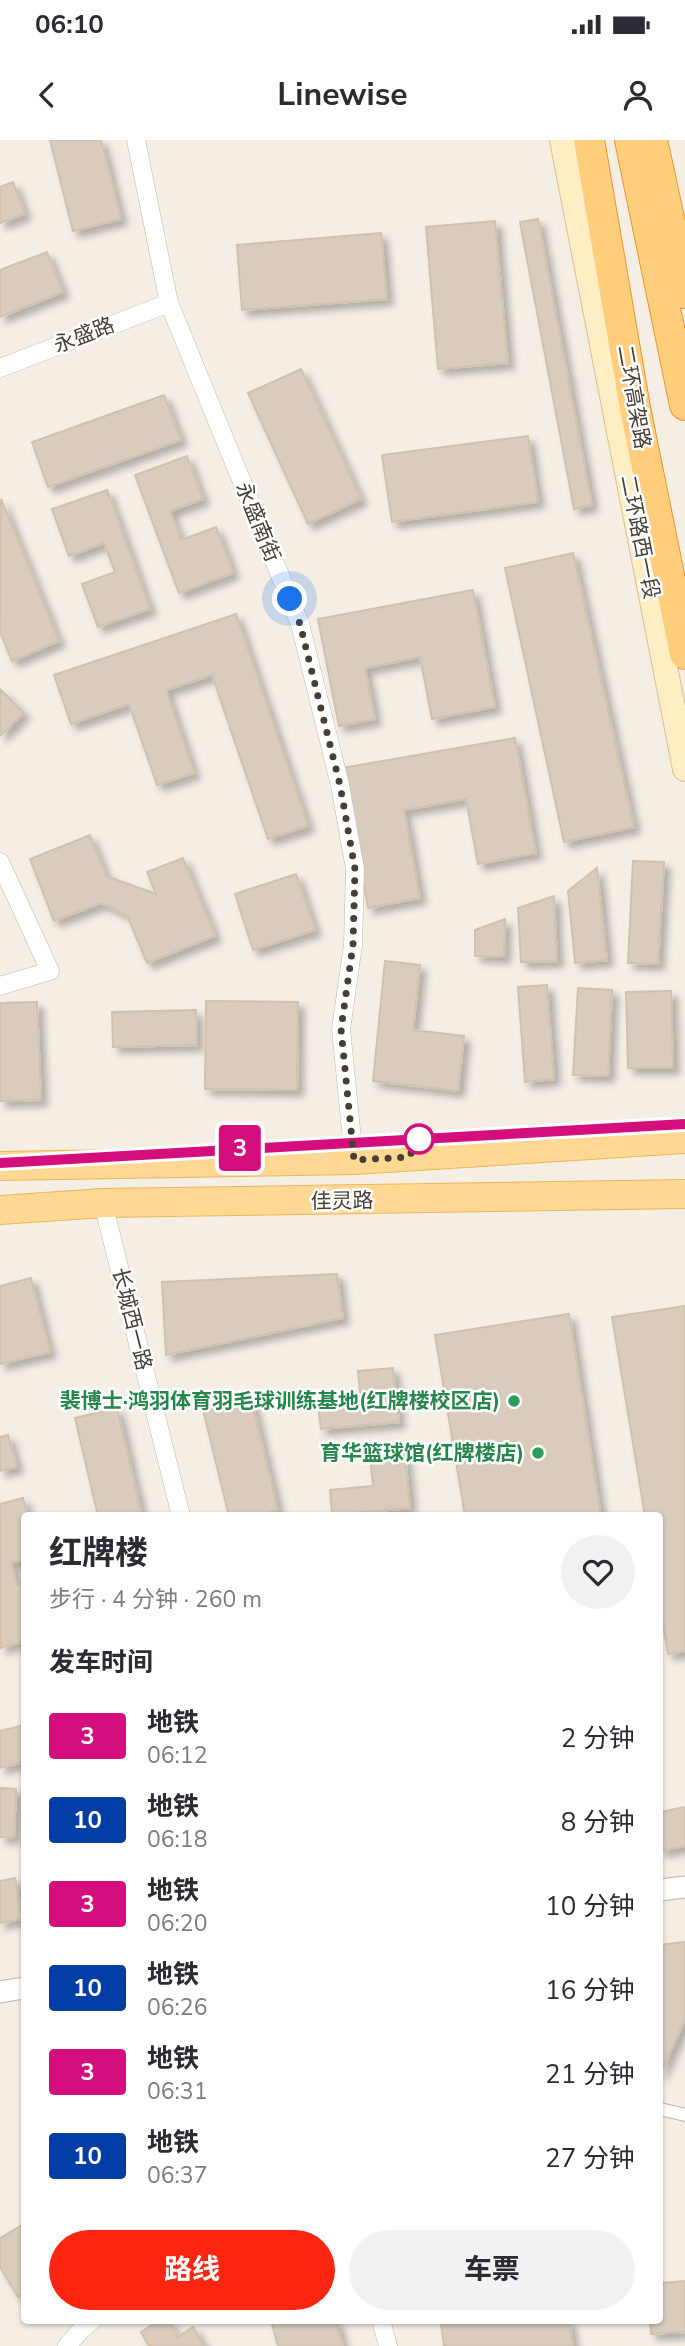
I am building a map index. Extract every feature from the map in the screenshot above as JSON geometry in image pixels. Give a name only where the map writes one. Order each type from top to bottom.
[{"type":"highway","name":"二环高架路","points":[[589,140],[635,408],[685,654]]},
{"type":"highway","points":[[630,140],[685,405]]},
{"type":"highway","points":[[652,140],[685,293]]},
{"type":"main road","name":"二环路西一段","points":[[562,140],[685,769]]},
{"type":"main road","name":"佳灵路","points":[[0,1166],[354,1160],[685,1139]]},
{"type":"main road","name":"佳灵路","points":[[0,1210],[103,1203],[685,1194]]},
{"type":"street","name":"永盛南街","points":[[136,140],[169,303],[300,624],[340,785],[355,869],[353,945],[341,1029],[354,1160]]},
{"type":"street","name":"永盛路","points":[[0,368],[169,303]]},
{"type":"street","points":[[0,862],[50,971],[0,986]]},
{"type":"street","name":"长城西一路","points":[[103,1203],[180,1512]]},
{"type":"street","points":[[663,1891],[685,1887]]},
{"type":"street","points":[[0,1992],[21,1988]]},
{"type":"street","points":[[663,2110],[685,2115]]},
{"type":"street","points":[[67,2346],[88,2324]]},
{"type":"street","points":[[382,2324],[388,2346]]},
{"type":"building","points":[[50,140],[101,140],[121,219],[73,231]]},
{"type":"building","points":[[13,182],[25,214],[0,223],[0,187]]},
{"type":"building","points":[[538,219],[592,505],[574,509],[520,222]]},
{"type":"building","points":[[495,221],[508,363],[438,369],[426,227]]},
{"type":"building","points":[[381,233],[387,299],[242,310],[237,245]]},
{"type":"building","points":[[47,252],[63,292],[0,317],[0,270]]},
{"type":"building","points":[[301,369],[361,499],[308,524],[248,393]]},
{"type":"building","points":[[164,395],[181,440],[48,487],[32,442]]},
{"type":"building","points":[[528,436],[538,502],[392,522],[382,455]]},
{"type":"building","points":[[187,456],[203,499],[170,511],[181,540],[216,527],[233,573],[179,593],[135,475]]},
{"type":"building","points":[[107,490],[150,609],[98,627],[82,584],[115,572],[104,543],[69,556],[52,509]]},
{"type":"building","points":[[1,499],[59,641],[12,661],[0,632]]},
{"type":"building","points":[[573,553],[634,827],[564,842],[505,568]]},
{"type":"building","points":[[473,590],[495,707],[432,719],[420,657],[365,668],[375,719],[339,726],[318,619]]},
{"type":"building","points":[[236,614],[308,826],[268,839],[212,675],[166,690],[194,773],[157,785],[129,704],[71,724],[54,675]]},
{"type":"building","points":[[0,689],[24,713],[0,736]]},
{"type":"building","points":[[515,738],[536,853],[478,864],[466,799],[404,810],[420,898],[368,908],[342,768]]},
{"type":"building","points":[[90,835],[106,876],[156,894],[147,872],[183,858],[215,936],[147,963],[127,915],[101,903],[54,921],[30,859]]},
{"type":"building","points":[[633,861],[664,862],[658,964],[628,963]]},
{"type":"building","points":[[597,868],[607,960],[575,963],[568,891]]},
{"type":"building","points":[[296,874],[315,930],[253,950],[235,894]]},
{"type":"building","points":[[554,896],[557,961],[521,962],[518,908]]},
{"type":"building","points":[[505,919],[504,957],[475,956],[475,930]]},
{"type":"building","points":[[385,961],[420,965],[413,1030],[464,1036],[458,1091],[373,1081]]},
{"type":"building","points":[[547,985],[554,1079],[525,1082],[518,987]]},
{"type":"building","points":[[578,988],[612,990],[608,1076],[573,1075]]},
{"type":"building","points":[[671,991],[673,1068],[628,1068],[626,992]]},
{"type":"building","points":[[206,1001],[298,1002],[297,1090],[205,1089]]},
{"type":"building","points":[[37,1002],[41,1100],[0,1101],[0,1003]]},
{"type":"building","points":[[196,1010],[197,1045],[113,1047],[112,1012]]},
{"type":"building","points":[[337,1274],[343,1318],[166,1355],[162,1282]]},
{"type":"building","points":[[31,1278],[50,1352],[0,1364],[0,1286]]},
{"type":"building","points":[[685,1306],[685,1651],[668,1654],[663,1624],[663,1512],[644,1512],[612,1317]]},
{"type":"building","points":[[569,1314],[600,1512],[464,1512],[435,1335]]},
{"type":"building","points":[[393,1368],[399,1422],[321,1429],[318,1405],[361,1401],[358,1371]]},
{"type":"building","points":[[251,1398],[278,1510],[228,1512],[203,1410]]},
{"type":"building","points":[[117,1408],[141,1512],[97,1512],[75,1418]]},
{"type":"building","points":[[8,1435],[17,1467],[0,1471],[0,1437]]},
{"type":"building","points":[[405,1453],[410,1508],[332,1512],[330,1490],[373,1486],[370,1456]]},
{"type":"building","points":[[23,1498],[27,1512],[21,1512],[21,1560],[11,1563],[17,1585],[21,1584],[21,1642],[1,1648],[0,1504]]},
{"type":"building","points":[[21,1726],[21,1763],[0,1768],[0,1731]]},
{"type":"building","points":[[0,1788],[16,1789],[14,1838],[0,1837]]},
{"type":"building","points":[[685,1807],[685,1846],[663,1850],[663,1811]]},
{"type":"building","points":[[15,1878],[21,1919],[0,1923],[0,1881]]},
{"type":"building","points":[[685,1942],[685,2019],[663,2068],[663,1945]]},
{"type":"building","points":[[21,2226],[21,2295],[18,2297],[0,2267],[0,2238]]},
{"type":"building","points":[[685,2281],[685,2332],[651,2334],[650,2324],[663,2324],[663,2283]]},
{"type":"building","points":[[154,2324],[170,2324],[178,2337],[193,2327],[204,2346],[149,2346],[141,2332]]},
{"type":"building","points":[[272,2324],[337,2324],[343,2346],[278,2346]]},
{"type":"building","points":[[441,2324],[570,2324],[573,2346],[444,2346]]},
{"type":"metro line","name":"3","points":[[0,1163],[685,1124]]},
{"type":"place","name":"裴博士·鸿羽体育羽毛球训练基地(红牌楼校区店)","points":[[514,1401]]},
{"type":"place","name":"育华篮球馆(红牌楼店)","points":[[538,1453]]},
{"type":"route","points":[[290,599],[300,624],[340,785],[355,869],[353,945],[341,1029],[354,1160],[409,1157],[419,1139]]}]
